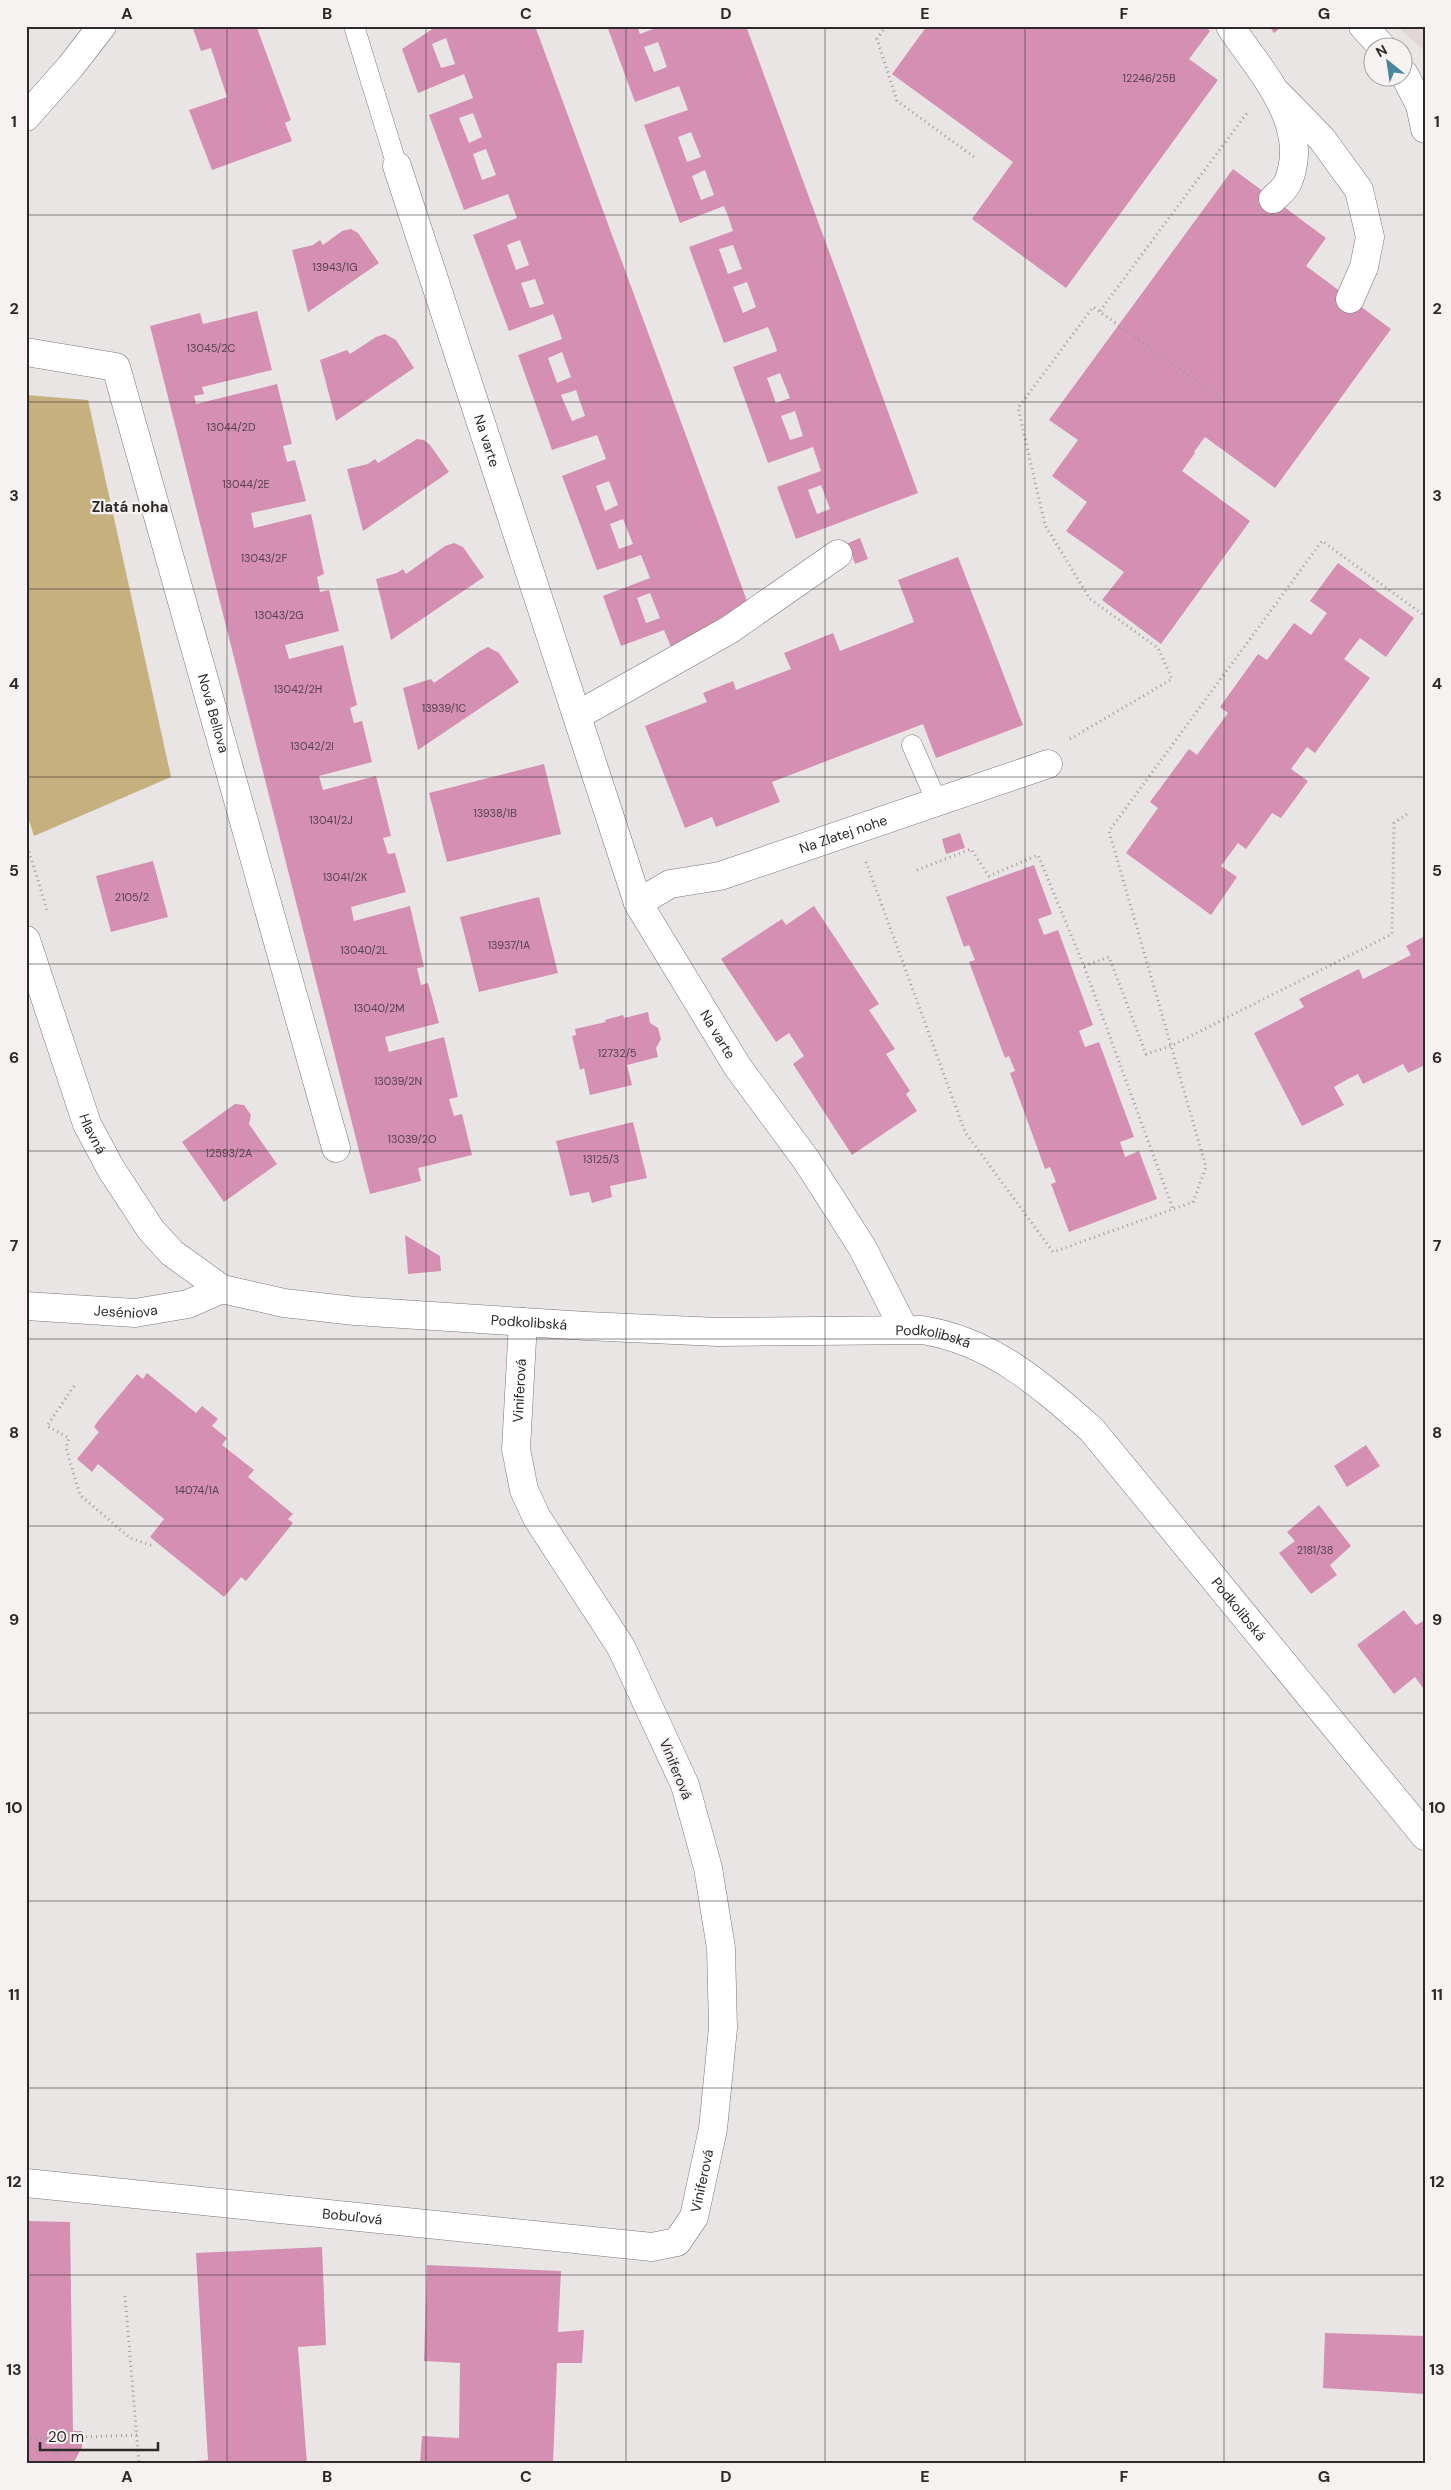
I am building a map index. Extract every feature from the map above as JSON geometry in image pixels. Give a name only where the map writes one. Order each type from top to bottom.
[{"type":"street","points":[[26,117],[71,66],[102,26]]},
{"type":"street","points":[[1230,26],[1273,88],[1322,139],[1359,190],[1370,236],[1364,267],[1350,299]]},
{"type":"street","points":[[1363,26],[1374,38]]},
{"type":"street","points":[[1273,88],[1290,129],[1294,158],[1288,184],[1273,199]]},
{"type":"street","points":[[1411,88],[1420,105],[1425,129]]},
{"type":"street","name":"Na varte","points":[[397,166],[638,902],[737,1066],[807,1161],[862,1247],[904,1329]]},
{"type":"street","name":"Nová Bellova","points":[[26,352],[116,367],[336,1148]]},
{"type":"street","points":[[578,715],[729,630],[838,554]]},
{"type":"street","name":"Na Zlatej nohe","points":[[638,902],[670,884],[720,876],[1048,764]]},
{"type":"street","name":"Hlavná","points":[[26,940],[87,1124],[111,1169],[151,1230],[172,1253],[222,1289]]},
{"type":"street","name":"Podkolibská","points":[[222,1289],[284,1303],[311,1306],[522,1322],[718,1332],[904,1329],[941,1333],[983,1348],[1010,1362],[1092,1430],[1425,1836]]},
{"type":"street","name":"Jeséniova","points":[[26,1306],[135,1313],[188,1304],[222,1289]]},
{"type":"street","name":"Viniferová","points":[[522,1322],[516,1449],[524,1490],[537,1518],[621,1647],[685,1785],[710,1876],[721,1948],[723,2028],[711,2138],[694,2217],[677,2242]]},
{"type":"street","name":"Bobuľová","points":[[26,2183],[652,2247],[677,2242]]},
{"type":"lane","points":[[354,26],[397,166]]},
{"type":"lane","points":[[912,745],[937,802]]},
{"type":"path","points":[[886,26],[877,40],[897,101],[977,159]]},
{"type":"path","points":[[1100,312],[1273,88]]},
{"type":"path","points":[[1048,764],[1053,749],[1172,679],[1158,648],[1090,599],[1045,525],[1018,408],[1093,307],[1224,400]]},
{"type":"path","points":[[855,831],[965,1132],[1053,1252],[1193,1202],[1206,1167],[1109,831],[1322,541],[1425,616]]},
{"type":"path","points":[[1084,966],[1109,957],[1146,1054],[1170,1046],[1392,934],[1394,823],[1410,812]]},
{"type":"path","points":[[917,870],[971,849],[989,876],[1038,855],[1084,966],[1173,1209]]},
{"type":"path","points":[[74,1386],[47,1426],[69,1438],[66,1448],[80,1495],[130,1538],[153,1546]]},
{"type":"path","points":[[125,2296],[139,2464]]},
{"type":"path","points":[[26,2439],[137,2435]]},
{"type":"path","points":[[56,2438],[56,2464]]},
{"type":"shaded area","points":[[1397,26],[1425,26],[1425,52],[1414,42],[1414,38],[1410,38]]},
{"type":"shaded area","points":[[26,395],[88,400],[171,777],[34,836],[26,811]]},
{"type":"building","points":[[192,26],[261,26],[257,28],[291,120],[285,123],[292,141],[212,170],[189,110],[227,97],[211,48],[201,51]]},
{"type":"building","points":[[437,26],[535,26],[747,601],[672,649],[664,630],[621,646],[603,596],[650,578],[641,555],[597,570],[562,476],[606,459],[597,435],[552,450],[518,355],[562,339],[558,327],[553,314],[509,331],[473,235],[517,218],[508,194],[464,210],[429,115],[473,98],[464,74],[418,93],[402,49]],"holes":[[[446,38],[455,64],[441,68],[432,44]],[[473,113],[482,137],[469,143],[459,118]],[[486,149],[496,175],[482,180],[473,154]],[[520,240],[529,265],[516,270],[507,245]],[[535,279],[544,304],[530,308],[521,283]],[[562,352],[571,377],[557,383],[548,358]],[[576,390],[585,416],[572,421],[561,395]],[[609,481],[618,505],[605,511],[596,486]],[[623,519],[633,544],[619,549],[610,524]],[[650,593],[660,618],[646,623],[637,598]]]},
{"type":"building","points":[[607,26],[637,26],[640,34],[653,29],[652,26],[746,26],[918,493],[796,539],[777,487],[821,471],[813,447],[768,463],[733,367],[777,351],[773,339],[768,327],[724,343],[689,247],[733,231],[728,216],[724,206],[680,223],[644,125],[688,110],[679,86],[635,102]],"holes":[[[658,42],[667,67],[654,72],[644,47]],[[691,132],[701,157],[687,162],[678,137]],[[705,170],[714,195],[701,200],[692,176]],[[733,245],[742,269],[728,274],[719,249]],[[747,282],[756,307],[743,313],[733,287]],[[780,373],[790,398],[776,403],[767,378]],[[795,411],[803,436],[790,440],[781,416]],[[821,485],[830,509],[817,514],[808,490]]]},
{"type":"building","points":[[927,26],[1205,26],[1210,31],[1189,59],[1218,80],[1066,288],[972,219],[1013,162],[892,74]]},
{"type":"building","points":[[1269,26],[1283,26],[1274,33]]},
{"type":"building","points":[[1233,169],[1326,238],[1306,266],[1391,329],[1275,488],[1205,437],[1194,452],[1182,471],[1250,521],[1161,644],[1102,600],[1124,572],[1066,531],[1087,502],[1052,476],[1078,440],[1049,420]]},
{"type":"building","points":[[351,229],[358,233],[379,263],[308,312],[292,250],[313,245],[320,240],[323,245],[342,231]]},
{"type":"building","points":[[257,311],[272,370],[202,387],[204,394],[194,396],[196,404],[277,384],[292,444],[283,446],[287,462],[295,460],[306,501],[251,513],[254,528],[311,514],[324,574],[317,577],[320,592],[329,590],[339,631],[285,645],[289,659],[343,645],[357,705],[350,708],[354,723],[362,721],[372,762],[319,776],[323,790],[376,776],[391,836],[383,838],[388,854],[395,853],[406,892],[351,907],[354,921],[410,906],[424,967],[417,968],[421,985],[428,983],[439,1023],[385,1037],[389,1052],[444,1037],[458,1097],[449,1099],[454,1116],[462,1114],[472,1155],[418,1168],[421,1181],[370,1194],[150,326],[200,313],[203,324]]},
{"type":"building","points":[[385,334],[396,340],[414,368],[336,421],[320,360],[347,350],[350,354],[376,337]]},
{"type":"building","points":[[417,439],[424,440],[430,445],[449,472],[363,531],[347,469],[368,464],[375,459],[378,463]]},
{"type":"building","points":[[860,538],[868,559],[855,564],[848,543]]},
{"type":"building","points":[[454,543],[463,547],[484,577],[391,640],[376,579],[397,573],[403,569],[406,574],[445,546]]},
{"type":"building","points":[[958,557],[1023,725],[936,758],[923,724],[772,782],[780,802],[716,827],[712,817],[685,828],[645,726],[707,702],[703,693],[733,681],[736,690],[791,669],[784,653],[833,633],[840,651],[914,622],[898,580]]},
{"type":"building","points":[[1338,563],[1414,618],[1386,657],[1360,638],[1344,659],[1370,678],[1315,753],[1307,747],[1291,769],[1308,781],[1281,818],[1272,813],[1246,849],[1238,843],[1221,866],[1237,877],[1211,915],[1126,853],[1158,808],[1150,802],[1189,749],[1197,755],[1228,713],[1220,707],[1258,654],[1267,660],[1294,623],[1311,635],[1327,613],[1310,601]]},
{"type":"building","points":[[488,647],[499,653],[519,682],[418,750],[403,688],[431,679],[434,683]]},
{"type":"building","points":[[544,764],[561,834],[447,862],[429,793]]},
{"type":"building","points":[[960,833],[965,848],[946,854],[942,839]]},
{"type":"building","points":[[153,861],[168,917],[111,932],[96,876]]},
{"type":"building","points":[[1034,865],[1052,914],[1038,919],[1044,935],[1058,930],[1093,1025],[1079,1031],[1085,1047],[1099,1042],[1134,1137],[1120,1142],[1125,1157],[1139,1151],[1157,1199],[1069,1232],[1051,1184],[1056,1182],[1050,1167],[1045,1169],[1010,1073],[1015,1071],[1009,1056],[1005,1058],[969,962],[975,960],[969,945],[964,947],[946,897]]},
{"type":"building","points":[[539,897],[558,973],[479,992],[460,917]]},
{"type":"building","points":[[814,906],[879,1004],[869,1010],[895,1049],[886,1054],[910,1091],[906,1094],[917,1111],[852,1155],[793,1064],[804,1056],[789,1033],[776,1042],[721,959],[782,919],[786,925]]},
{"type":"building","points":[[1425,936],[1425,1065],[1408,1073],[1403,1064],[1363,1084],[1358,1074],[1334,1087],[1344,1105],[1302,1126],[1254,1033],[1304,1007],[1299,999],[1359,969],[1363,979],[1411,955],[1406,946]]},
{"type":"building","points":[[648,1012],[650,1023],[658,1028],[661,1039],[656,1048],[658,1057],[627,1065],[632,1085],[590,1095],[584,1068],[580,1070],[572,1036],[576,1035],[575,1029],[606,1022],[605,1020],[623,1015],[624,1018]]},
{"type":"building","points":[[235,1104],[244,1105],[251,1115],[249,1124],[277,1164],[224,1202],[182,1142]]},
{"type":"building","points":[[633,1122],[647,1178],[610,1186],[612,1197],[592,1203],[589,1192],[570,1196],[556,1141]]},
{"type":"building","points":[[405,1235],[440,1256],[441,1271],[408,1274]]},
{"type":"building","points":[[147,1373],[196,1413],[202,1406],[218,1419],[212,1426],[227,1438],[222,1445],[254,1470],[248,1477],[293,1514],[288,1519],[293,1523],[246,1581],[241,1577],[224,1597],[150,1537],[164,1519],[98,1464],[92,1472],[77,1459],[99,1432],[94,1427],[98,1421],[137,1374],[143,1379]]},
{"type":"building","points":[[1366,1445],[1380,1466],[1347,1487],[1334,1466]]},
{"type":"building","points":[[1319,1505],[1351,1546],[1330,1565],[1337,1575],[1311,1594],[1279,1553],[1295,1541],[1287,1532]]},
{"type":"building","points":[[1404,1610],[1416,1625],[1425,1620],[1425,1686],[1423,1688],[1415,1677],[1394,1694],[1357,1645]]},
{"type":"building","points":[[26,2221],[70,2222],[73,2431],[82,2431],[83,2437],[82,2447],[73,2464],[26,2464]]},
{"type":"building","points":[[322,2247],[326,2345],[298,2347],[307,2464],[181,2464],[181,2462],[208,2460],[196,2253]]},
{"type":"building","points":[[427,2265],[561,2271],[558,2332],[584,2330],[582,2363],[557,2363],[553,2464],[420,2464],[422,2436],[459,2438],[460,2363],[424,2361]]},
{"type":"building","points":[[1325,2333],[1425,2336],[1425,2394],[1323,2388]]},
{"type":"district","name":"Zlatá noha","points":[[130,507]]}]
